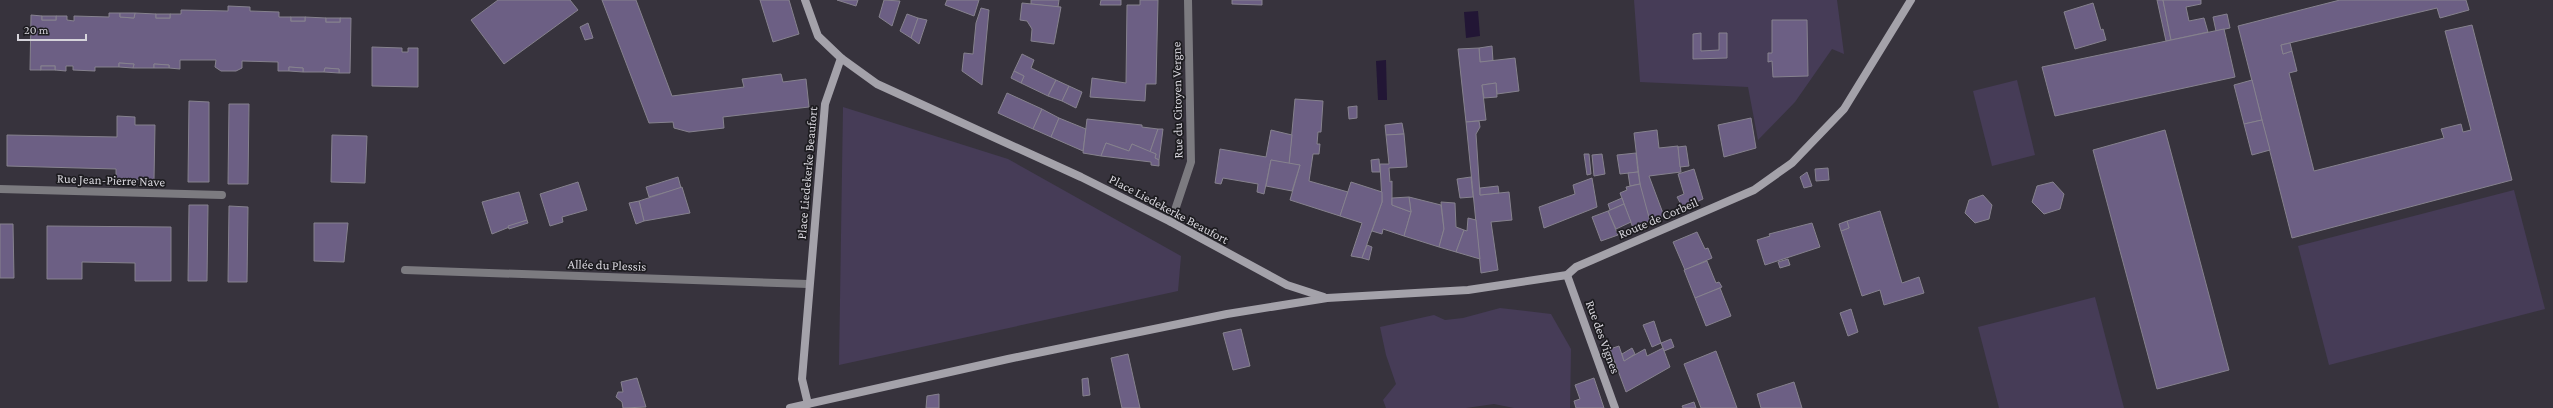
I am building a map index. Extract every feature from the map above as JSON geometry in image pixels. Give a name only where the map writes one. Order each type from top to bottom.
[{"type":"street","points":[[805,0],[818,36],[841,58]]},
{"type":"street","name":"Rue du Citoyen Vergne","points":[[1172,222],[1191,162],[1188,0]]},
{"type":"street","name":"Route de Corbeil","points":[[1327,298],[1468,290],[1567,275],[1576,267],[1754,190],[1792,163],[1844,108],[1911,0]]},
{"type":"street","name":"Place Liedekerke Beaufort","points":[[808,404],[802,379],[808,284],[825,104],[841,58],[877,84],[1081,177],[1172,222],[1287,285],[1327,298]]},
{"type":"street","name":"Rue Jean-Pierre Nave","points":[[0,189],[222,195]]},
{"type":"street","name":"Allée du Plessis","points":[[405,270],[808,284]]},
{"type":"street","name":"Rue des Vignes","points":[[1567,275],[1615,408]]},
{"type":"street","points":[[790,408],[1065,346],[1227,314],[1327,298]]},
{"type":"shaded area","points":[[1634,0],[1837,0],[1844,54],[1832,49],[1795,102],[1758,140],[1748,87],[1640,82]]},
{"type":"shaded area","points":[[1478,11],[1480,36],[1466,38],[1464,12]]},
{"type":"shaded area","points":[[1386,60],[1387,100],[1378,100],[1376,61]]},
{"type":"shaded area","points":[[2017,80],[2035,155],[1992,166],[1973,91]]},
{"type":"shaded area","points":[[843,107],[1008,159],[1181,256],[1178,291],[839,365]]},
{"type":"shaded area","points":[[2514,190],[2545,309],[2329,365],[2298,246]]},
{"type":"shaded area","points":[[2095,297],[2124,408],[1999,408],[1978,327]]},
{"type":"shaded area","points":[[1500,308],[1551,314],[1571,349],[1570,408],[1514,408],[1494,404],[1466,408],[1386,408],[1383,400],[1396,384],[1386,355],[1380,327],[1434,315],[1445,320],[1463,318]]},
{"type":"building","points":[[498,0],[570,0],[578,10],[504,64],[471,20]]},
{"type":"building","points":[[602,0],[636,0],[672,96],[744,87],[742,79],[781,74],[783,82],[806,79],[809,107],[723,117],[724,128],[689,132],[674,128],[673,122],[649,123]]},
{"type":"building","points":[[760,0],[789,0],[799,34],[773,42]]},
{"type":"building","points":[[837,0],[858,0],[856,6]]},
{"type":"building","points":[[884,0],[900,1],[892,26],[879,17]]},
{"type":"building","points":[[947,0],[979,0],[974,16],[945,5]]},
{"type":"building","points":[[1031,0],[1059,0],[1058,7],[1031,4]]},
{"type":"building","points":[[1101,0],[1121,0],[1121,5],[1100,5]]},
{"type":"building","points":[[1140,0],[1158,0],[1156,84],[1146,84],[1145,101],[1090,97],[1092,78],[1126,83],[1127,5],[1140,5]]},
{"type":"building","points":[[1232,0],[1262,0],[1262,5],[1232,4]]},
{"type":"building","points":[[2157,0],[2163,0],[2171,40],[2166,41]]},
{"type":"building","points":[[2163,0],[2201,0],[2201,4],[2186,7],[2189,21],[2204,18],[2208,32],[2171,40]]},
{"type":"building","points":[[2340,0],[2466,0],[2469,10],[2440,18],[2437,8],[2281,45],[2283,54],[2292,51],[2297,71],[2289,73],[2314,171],[2444,138],[2441,129],[2461,124],[2463,132],[2471,130],[2445,31],[2472,25],[2512,180],[2292,238],[2238,26]]},
{"type":"building","points":[[1022,3],[1061,7],[1054,44],[1031,41],[1032,29],[1027,21],[1020,20]]},
{"type":"building","points":[[2093,3],[2101,30],[2103,29],[2106,40],[2075,49],[2064,12]]},
{"type":"building","points":[[228,6],[250,7],[250,11],[279,12],[279,17],[291,17],[291,21],[305,21],[305,17],[326,18],[326,22],[340,22],[340,18],[351,18],[350,73],[339,73],[339,69],[325,68],[324,72],[303,72],[303,68],[289,67],[289,71],[278,71],[278,62],[242,61],[242,68],[236,71],[221,71],[215,67],[216,60],[180,60],[180,69],[169,68],[169,65],[154,64],[154,68],[133,68],[134,64],[119,63],[119,67],[95,67],[95,71],[73,70],[73,66],[66,66],[66,71],[55,70],[55,66],[41,66],[41,70],[30,70],[31,15],[42,16],[42,20],[56,20],[56,16],[67,16],[67,20],[74,21],[74,16],[109,17],[109,13],[120,13],[120,17],[134,18],[135,13],[156,14],[156,18],[170,18],[170,14],[181,14],[181,10],[228,11]]},
{"type":"building","points":[[981,8],[989,10],[982,85],[962,71],[964,53],[973,54],[976,23]]},
{"type":"building","points":[[120,13],[135,13],[134,18],[120,17]]},
{"type":"building","points":[[156,14],[170,14],[170,18],[156,18]]},
{"type":"building","points":[[907,14],[918,18],[911,38],[900,31]]},
{"type":"building","points":[[2227,14],[2230,28],[2216,31],[2213,17]]},
{"type":"building","points":[[42,16],[56,16],[56,20],[42,20]]},
{"type":"building","points":[[291,17],[305,17],[305,21],[291,21]]},
{"type":"building","points":[[326,18],[340,18],[340,22],[326,22]]},
{"type":"building","points":[[918,18],[927,20],[919,44],[911,38]]},
{"type":"building","points":[[1772,20],[1807,20],[1808,76],[1773,77],[1772,61],[1768,62],[1768,53],[1772,53]]},
{"type":"building","points":[[588,23],[593,38],[585,40],[580,27]]},
{"type":"building","points":[[2224,29],[2235,77],[2055,116],[2042,67]]},
{"type":"building","points":[[1701,33],[1701,51],[1719,50],[1719,33],[1727,33],[1727,58],[1693,59],[1693,34]]},
{"type":"building","points":[[2290,43],[2292,51],[2283,54],[2281,45]]},
{"type":"building","points":[[1492,46],[1493,61],[1480,62],[1479,48]]},
{"type":"building","points":[[372,47],[402,48],[402,52],[408,52],[408,48],[418,48],[418,87],[372,86]]},
{"type":"building","points":[[1479,48],[1480,62],[1515,58],[1519,91],[1497,94],[1496,83],[1482,85],[1486,120],[1466,122],[1458,49]]},
{"type":"building","points":[[1022,54],[1034,60],[1031,68],[1056,80],[1048,96],[1021,83],[1024,76],[1014,71]]},
{"type":"building","points":[[119,63],[134,64],[133,68],[119,67]]},
{"type":"building","points":[[154,64],[169,65],[169,68],[154,68]]},
{"type":"building","points":[[41,66],[55,66],[55,70],[41,70]]},
{"type":"building","points":[[289,67],[303,68],[303,72],[289,71]]},
{"type":"building","points":[[325,68],[339,69],[339,73],[324,72]]},
{"type":"building","points":[[1014,71],[1024,76],[1021,83],[1011,78]]},
{"type":"building","points":[[1056,80],[1069,86],[1062,101],[1048,96]]},
{"type":"building","points":[[2252,80],[2262,120],[2244,124],[2234,85]]},
{"type":"building","points":[[1496,83],[1497,97],[1484,98],[1482,85]]},
{"type":"building","points":[[1069,86],[1082,92],[1076,108],[1062,101]]},
{"type":"building","points":[[1007,93],[1042,109],[1033,129],[998,113]]},
{"type":"building","points":[[1295,99],[1323,101],[1321,132],[1318,132],[1317,144],[1320,144],[1319,154],[1313,154],[1309,181],[1348,192],[1340,216],[1290,200],[1300,165],[1289,164]]},
{"type":"building","points":[[189,101],[209,102],[209,182],[188,182]]},
{"type":"building","points":[[229,104],[249,104],[248,184],[228,184]]},
{"type":"building","points":[[1357,106],[1357,118],[1349,119],[1348,107]]},
{"type":"building","points":[[1042,109],[1059,118],[1051,137],[1033,129]]},
{"type":"building","points":[[117,116],[135,117],[135,125],[155,125],[154,180],[116,179],[116,169],[7,166],[7,135],[117,137]]},
{"type":"building","points":[[1059,118],[1086,129],[1083,151],[1051,137]]},
{"type":"building","points":[[1751,118],[1756,148],[1724,157],[1718,125]]},
{"type":"building","points":[[1087,119],[1142,125],[1142,127],[1158,129],[1150,152],[1132,144],[1129,151],[1106,143],[1101,156],[1083,153]]},
{"type":"building","points":[[2262,120],[2270,150],[2252,155],[2244,124]]},
{"type":"building","points":[[1479,121],[1480,127],[1476,134],[1480,195],[1509,192],[1512,220],[1491,222],[1498,270],[1481,273],[1466,122]]},
{"type":"building","points":[[1402,123],[1404,134],[1386,135],[1385,125]]},
{"type":"building","points":[[1158,129],[1163,129],[1159,160],[1155,158],[1156,154],[1150,152]]},
{"type":"building","points":[[1271,130],[1292,135],[1289,164],[1271,160],[1264,194],[1257,192],[1258,184],[1223,178],[1221,184],[1215,183],[1220,149],[1266,157]]},
{"type":"building","points":[[1657,130],[1659,148],[1678,146],[1681,172],[1649,176],[1664,216],[1650,221],[1641,193],[1634,133]]},
{"type":"building","points":[[2165,130],[2229,370],[2157,389],[2093,150]]},
{"type":"building","points":[[1404,134],[1407,167],[1389,168],[1390,182],[1392,181],[1392,205],[1411,212],[1404,236],[1383,229],[1382,234],[1372,231],[1382,202],[1380,164],[1389,164],[1386,135]]},
{"type":"building","points":[[332,135],[367,136],[365,183],[331,182]]},
{"type":"building","points":[[1106,143],[1129,151],[1132,144],[1156,154],[1155,158],[1159,160],[1159,166],[1151,165],[1151,162],[1101,156]]},
{"type":"building","points":[[1686,146],[1689,166],[1680,167],[1678,147]]},
{"type":"building","points":[[1636,153],[1638,172],[1620,174],[1617,155]]},
{"type":"building","points":[[1584,154],[1589,154],[1591,174],[1587,175]]},
{"type":"building","points":[[1602,154],[1605,174],[1594,176],[1592,155]]},
{"type":"building","points":[[1379,159],[1380,172],[1372,172],[1371,160]]},
{"type":"building","points":[[1271,160],[1300,165],[1292,191],[1266,186]]},
{"type":"building","points":[[1828,168],[1829,180],[1816,181],[1815,169]]},
{"type":"building","points":[[1694,169],[1703,199],[1683,208],[1677,197],[1684,194],[1678,174]]},
{"type":"building","points":[[1638,172],[1640,184],[1630,186],[1628,173]]},
{"type":"building","points":[[1807,172],[1812,186],[1804,188],[1800,177]]},
{"type":"building","points":[[678,177],[681,188],[649,197],[646,187]]},
{"type":"building","points":[[1471,177],[1473,197],[1460,198],[1457,179]]},
{"type":"building","points":[[1592,178],[1597,207],[1544,228],[1539,207],[1575,194],[1573,185]]},
{"type":"building","points":[[578,182],[587,210],[562,217],[563,222],[550,226],[540,194]]},
{"type":"building","points":[[1351,182],[1382,192],[1382,202],[1362,258],[1351,256],[1362,223],[1340,216]]},
{"type":"building","points":[[2053,182],[2064,194],[2060,209],[2044,214],[2032,202],[2037,186]]},
{"type":"building","points":[[1640,184],[1650,221],[1633,228],[1620,193],[1627,190],[1626,187]]},
{"type":"building","points":[[1498,186],[1499,193],[1480,195],[1480,188]]},
{"type":"building","points":[[682,187],[690,213],[644,221],[639,201]]},
{"type":"building","points":[[519,192],[527,220],[492,234],[482,202]]},
{"type":"building","points":[[1983,195],[1992,205],[1989,219],[1975,223],[1965,213],[1969,200]]},
{"type":"building","points":[[1409,197],[1441,205],[1444,229],[1439,247],[1404,236],[1411,212]]},
{"type":"building","points":[[1409,197],[1411,212],[1392,205],[1392,198]]},
{"type":"building","points":[[1622,198],[1624,204],[1610,210],[1608,204]]},
{"type":"building","points":[[639,201],[644,221],[636,224],[629,203]]},
{"type":"building","points":[[1441,202],[1455,203],[1456,227],[1464,230],[1456,252],[1439,247],[1444,229]]},
{"type":"building","points":[[1624,204],[1631,222],[1616,229],[1608,211]]},
{"type":"building","points":[[189,205],[208,205],[207,281],[188,281]]},
{"type":"building","points":[[229,206],[248,207],[247,282],[228,282]]},
{"type":"building","points":[[1608,211],[1618,235],[1601,241],[1592,217]]},
{"type":"building","points":[[1880,211],[1902,283],[1919,277],[1924,293],[1884,305],[1880,290],[1862,296],[1841,231],[1849,228],[1847,221]]},
{"type":"building","points":[[1468,218],[1476,220],[1480,259],[1456,252],[1464,230],[1467,231]]},
{"type":"building","points":[[527,220],[528,223],[509,229],[508,226]]},
{"type":"building","points":[[1847,221],[1849,228],[1841,231],[1839,224]]},
{"type":"building","points":[[314,223],[348,223],[344,262],[314,261]]},
{"type":"building","points":[[1812,223],[1820,247],[1765,265],[1757,240],[1770,236],[1769,234]]},
{"type":"building","points":[[0,224],[13,224],[14,278],[0,278]]},
{"type":"building","points":[[47,226],[171,227],[171,281],[135,281],[135,263],[82,262],[82,279],[47,279]]},
{"type":"building","points":[[1697,232],[1705,249],[1708,248],[1712,258],[1685,270],[1673,242]]},
{"type":"building","points":[[1367,245],[1372,247],[1369,260],[1362,258]]},
{"type":"building","points":[[1788,259],[1790,265],[1780,268],[1778,262]]},
{"type":"building","points":[[1707,261],[1716,283],[1719,282],[1722,287],[1695,298],[1684,270]]},
{"type":"building","points":[[1720,288],[1731,316],[1706,326],[1695,298]]},
{"type":"building","points":[[1851,309],[1858,332],[1848,336],[1840,313]]},
{"type":"building","points":[[1654,321],[1661,343],[1652,347],[1643,325]]},
{"type":"building","points":[[1241,329],[1250,366],[1233,370],[1223,333]]},
{"type":"building","points":[[1671,339],[1674,347],[1664,351],[1661,343]]},
{"type":"building","points":[[1619,346],[1624,361],[1645,349],[1647,356],[1663,348],[1670,367],[1626,392],[1610,349]]},
{"type":"building","points":[[1632,348],[1635,354],[1624,361],[1622,354]]},
{"type":"building","points":[[1716,351],[1737,408],[1701,408],[1684,364]]},
{"type":"building","points":[[1128,354],[1140,408],[1122,408],[1111,358]]},
{"type":"building","points":[[637,378],[646,407],[623,408],[622,402],[616,397],[618,392],[623,392],[621,382]]},
{"type":"building","points":[[1088,378],[1090,395],[1083,396],[1082,379]]},
{"type":"building","points":[[1594,378],[1604,408],[1576,408],[1574,401],[1580,399],[1575,385]]},
{"type":"building","points":[[1794,382],[1802,408],[1761,408],[1757,394]]},
{"type":"building","points":[[939,394],[939,408],[926,408],[927,396]]},
{"type":"building","points":[[1694,402],[1696,408],[1683,408],[1682,406]]}]
